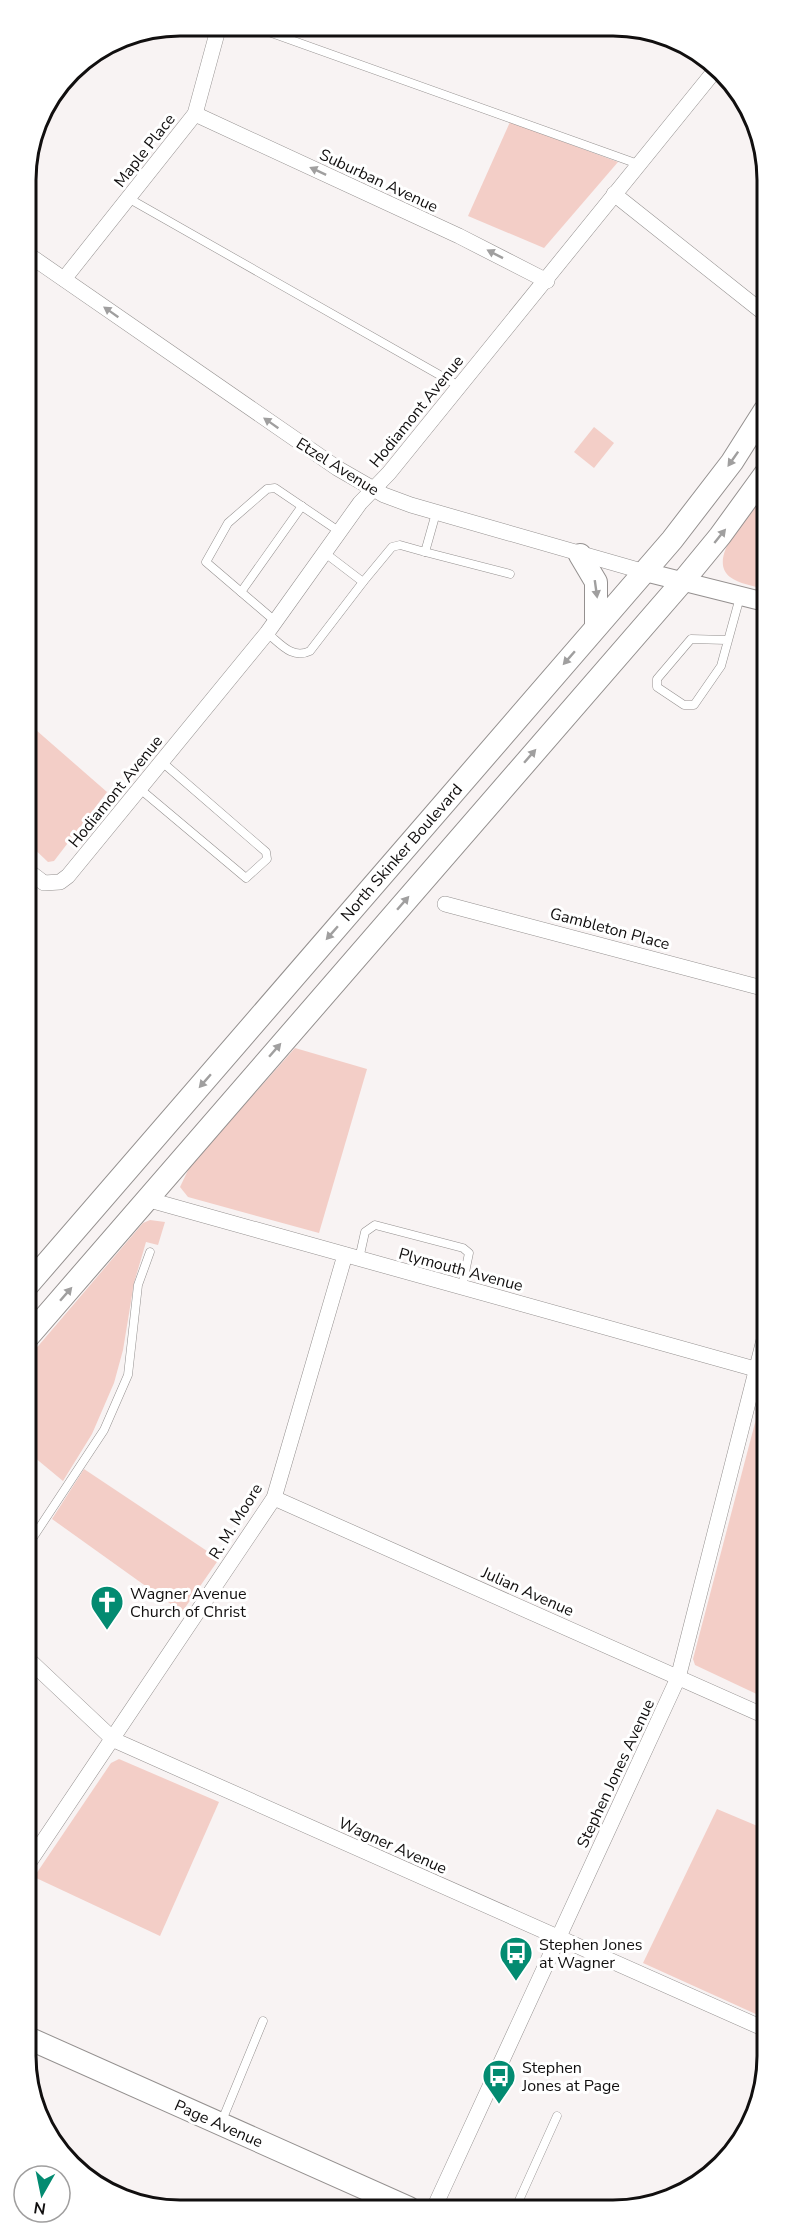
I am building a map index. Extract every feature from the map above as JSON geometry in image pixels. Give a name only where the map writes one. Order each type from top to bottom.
[{"type":"main road","name":"North Skinker Boulevard","points":[[36,1276],[645,572],[732,462],[757,423]]},
{"type":"main road","points":[[36,1327],[682,581],[720,536],[757,485]]},
{"type":"main road","points":[[580,555],[596,582],[596,627]]},
{"type":"main road","name":"Page Avenue","points":[[36,2042],[391,2200]]},
{"type":"street","name":"Maple Place","points":[[64,279],[195,114],[216,36]]},
{"type":"street","name":"Hodiamont Avenue","points":[[36,877],[44,883],[52,884],[68,876],[271,627],[354,510],[389,473],[547,281],[614,194],[711,75]]},
{"type":"street","name":"Suburban Avenue","points":[[195,114],[459,236],[547,281]]},
{"type":"street","points":[[614,194],[757,308]]},
{"type":"street","name":"Etzel Avenue","points":[[36,260],[337,468],[373,489],[436,513],[580,555],[757,600]]},
{"type":"street","name":"Gambleton Place","points":[[445,904],[757,987]]},
{"type":"street","name":"Plymouth Avenue","points":[[146,1199],[757,1370]]},
{"type":"street","name":"R. M. Moore","points":[[36,1852],[114,1740],[274,1498],[352,1257]]},
{"type":"street","name":"Stephen Jones Avenue","points":[[438,2200],[678,1678],[757,1386]]},
{"type":"street","name":"Julian Avenue","points":[[274,1498],[757,1713]]},
{"type":"street","name":"Wagner Avenue","points":[[36,1667],[114,1740],[757,2026]]},
{"type":"lane","points":[[280,36],[638,164]]},
{"type":"lane","points":[[128,198],[459,386]]},
{"type":"lane","points":[[340,532],[275,488],[267,489],[228,523],[206,562],[241,592],[293,654],[302,655],[310,651],[392,547],[400,545],[510,574]]},
{"type":"lane","points":[[241,592],[302,506]]},
{"type":"lane","points":[[425,552],[436,513]]},
{"type":"lane","points":[[325,553],[363,582]]},
{"type":"lane","points":[[726,640],[691,639],[657,679],[657,687],[684,705],[694,705],[721,666],[726,640],[741,595]]},
{"type":"lane","points":[[140,789],[243,877],[249,878],[267,859],[266,852],[162,762]]},
{"type":"lane","points":[[352,1257],[365,1232],[375,1225],[463,1248],[469,1253],[469,1259],[462,1287]]},
{"type":"lane","points":[[36,1533],[104,1430],[128,1375],[138,1285],[150,1252]]},
{"type":"lane","points":[[221,2124],[263,2021]]},
{"type":"lane","points":[[520,2200],[557,2116]]},
{"type":"shaded area","points":[[510,122],[618,162],[544,248],[468,216]]},
{"type":"shaded area","points":[[594,427],[614,443],[594,468],[574,452]]},
{"type":"shaded area","points":[[757,505],[757,587],[730,577],[724,568],[723,558],[727,547]]},
{"type":"shaded area","points":[[36,730],[107,792],[54,861],[48,862],[36,851]]},
{"type":"shaded area","points":[[295,1048],[367,1069],[319,1233],[188,1197],[180,1187],[190,1166]]},
{"type":"shaded area","points":[[150,1220],[165,1222],[158,1245],[146,1242],[134,1283],[123,1350],[114,1383],[92,1434],[63,1481],[36,1459],[36,1349],[143,1223]]},
{"type":"shaded area","points":[[757,1415],[757,1694],[695,1665],[693,1659]]},
{"type":"shaded area","points":[[84,1469],[219,1559],[182,1612],[52,1519]]},
{"type":"shaded area","points":[[119,1759],[219,1802],[160,1936],[36,1878],[36,1874],[111,1763]]},
{"type":"shaded area","points":[[717,1809],[757,1826],[757,2014],[643,1963]]},
{"type":"place","name":"Wagner Avenue Church of Christ","points":[[107,1631]]},
{"type":"place","name":"Stephen Jones at Wagner","points":[[516,1982]]},
{"type":"place","name":"Stephen Jones at Page","points":[[499,2105]]}]
